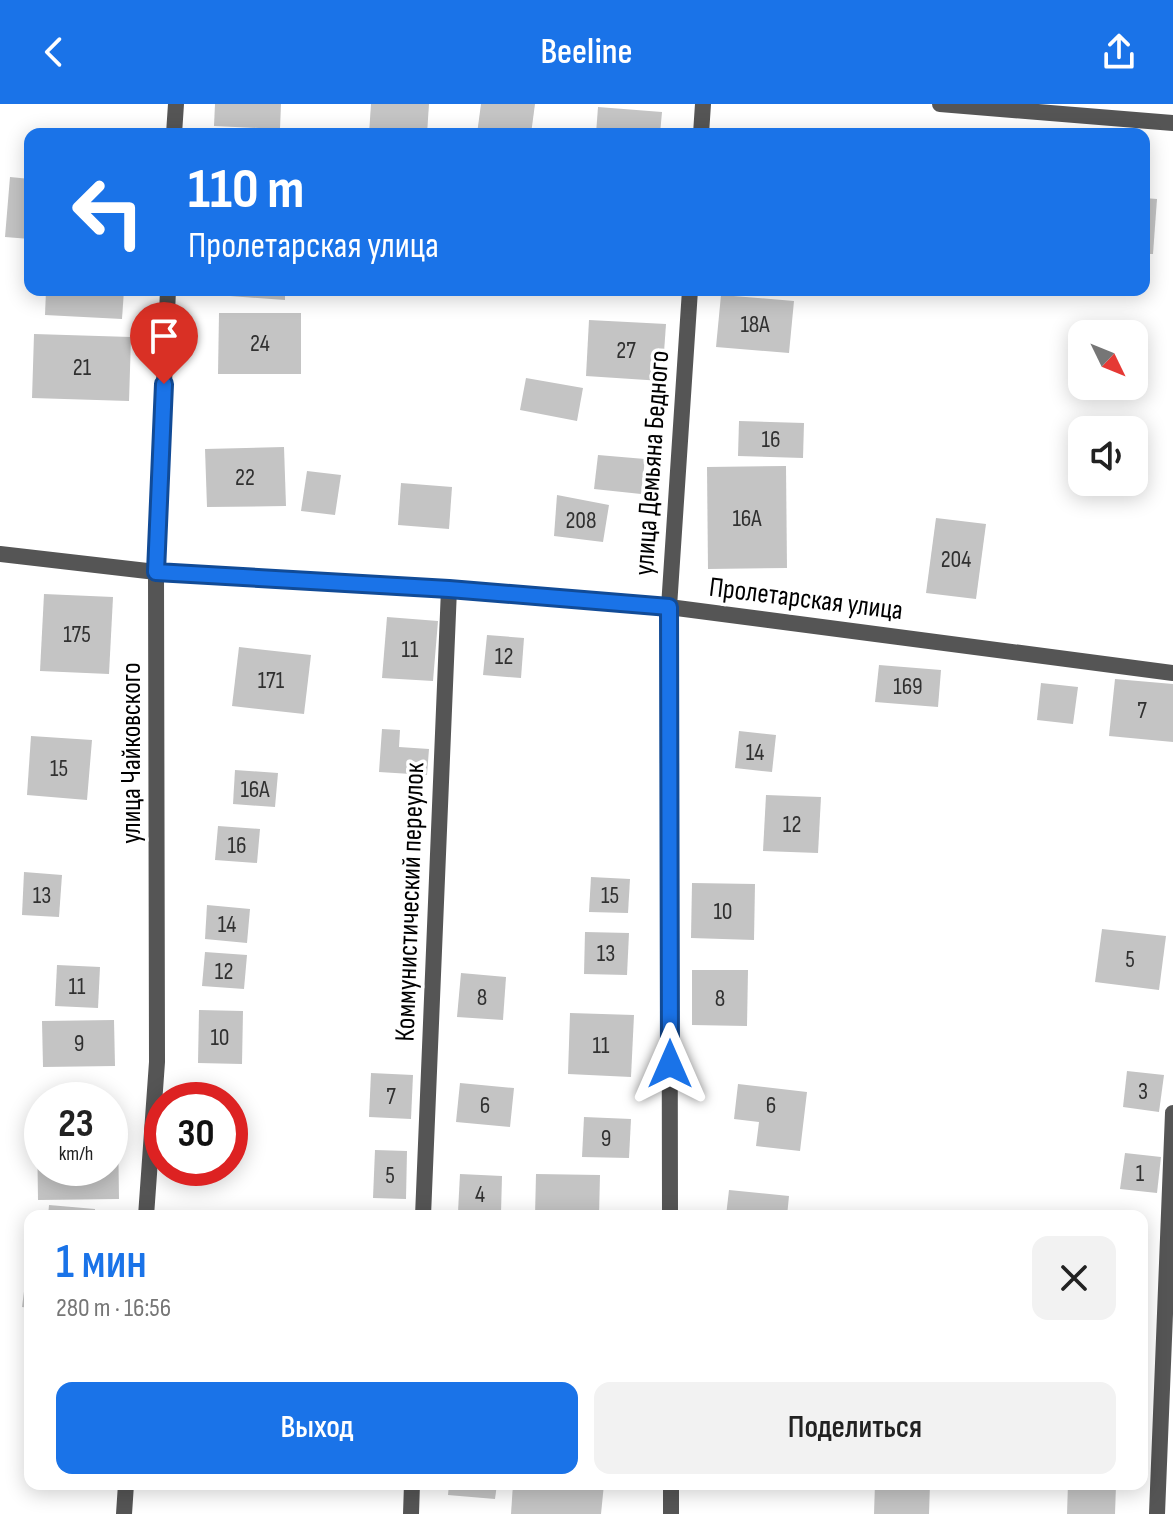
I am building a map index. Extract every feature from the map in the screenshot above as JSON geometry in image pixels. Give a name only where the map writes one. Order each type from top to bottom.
[{"type":"street","points":[[174,128],[176,104]]},
{"type":"street","points":[[701,128],[703,104]]},
{"type":"street","points":[[940,104],[1173,123]]},
{"type":"street","name":"улица Чайковского","points":[[146,1210],[157,1062],[156,572],[168,296]]},
{"type":"street","name":"улица Демьяна Бедного","points":[[670,1210],[669,607],[690,296]]},
{"type":"street","name":"Пролетарская улица","points":[[0,554],[156,572],[449,589],[669,607],[1173,673]]},
{"type":"street","name":"Коммунистический переулок","points":[[423,1210],[449,589]]},
{"type":"street","points":[[1157,1514],[1173,1113]]},
{"type":"street","points":[[124,1514],[126,1490]]},
{"type":"street","points":[[411,1514],[412,1490]]},
{"type":"street","points":[[671,1490],[671,1514]]},
{"type":"building","points":[[215,104],[281,104],[280,128],[214,126]]},
{"type":"building","points":[[371,104],[429,104],[427,128],[369,128]]},
{"type":"building","points":[[481,104],[535,104],[532,128],[478,128]]},
{"type":"building","points":[[598,107],[662,112],[661,128],[596,128]]},
{"type":"building","points":[[10,177],[24,178],[24,239],[5,237]]},
{"type":"building","points":[[1150,198],[1157,199],[1153,254],[1150,254]]},
{"type":"building","points":[[46,296],[124,296],[122,319],[45,315]]},
{"type":"building","points":[[230,296],[285,296],[285,300]]},
{"type":"building","points":[[721,296],[794,301],[789,353],[716,347]]},
{"type":"building","points":[[219,313],[301,313],[301,374],[218,374]]},
{"type":"building","points":[[589,320],[666,324],[662,381],[586,376]]},
{"type":"building","points":[[34,334],[131,337],[129,401],[32,398]]},
{"type":"building","points":[[526,378],[583,388],[577,421],[520,410]]},
{"type":"building","points":[[739,421],[804,423],[803,458],[738,456]]},
{"type":"building","points":[[284,447],[286,506],[207,507],[205,449]]},
{"type":"building","points":[[598,455],[645,459],[641,494],[594,489]]},
{"type":"building","points":[[786,466],[787,568],[708,569],[707,467]]},
{"type":"building","points":[[307,471],[341,475],[335,515],[301,511]]},
{"type":"building","points":[[401,483],[452,487],[449,529],[398,525]]},
{"type":"building","points":[[557,495],[609,505],[603,542],[554,536]]},
{"type":"building","points":[[936,518],[986,524],[976,599],[926,593]]},
{"type":"building","points":[[44,594],[113,597],[109,674],[40,671]]},
{"type":"building","points":[[387,617],[438,621],[433,681],[382,678]]},
{"type":"building","points":[[487,635],[524,638],[521,678],[483,675]]},
{"type":"building","points":[[239,647],[311,655],[304,714],[232,706]]},
{"type":"building","points":[[879,665],[941,670],[938,707],[875,702]]},
{"type":"building","points":[[1115,679],[1173,684],[1173,742],[1109,736]]},
{"type":"building","points":[[1041,683],[1078,687],[1073,724],[1037,720]]},
{"type":"building","points":[[382,729],[400,730],[399,747],[429,749],[427,775],[379,772]]},
{"type":"building","points":[[739,731],[776,735],[772,772],[735,768]]},
{"type":"building","points":[[31,736],[92,740],[87,800],[27,795]]},
{"type":"building","points":[[235,770],[278,773],[275,807],[233,804]]},
{"type":"building","points":[[766,795],[821,797],[818,853],[763,851]]},
{"type":"building","points":[[218,826],[260,829],[257,863],[215,860]]},
{"type":"building","points":[[24,872],[62,875],[59,917],[22,915]]},
{"type":"building","points":[[591,877],[630,879],[628,913],[589,912]]},
{"type":"building","points":[[692,883],[755,884],[754,940],[691,938]]},
{"type":"building","points":[[207,905],[250,909],[247,943],[205,939]]},
{"type":"building","points":[[1102,929],[1166,936],[1159,990],[1095,982]]},
{"type":"building","points":[[585,932],[629,933],[627,975],[584,974]]},
{"type":"building","points":[[205,952],[247,955],[244,989],[202,986]]},
{"type":"building","points":[[57,965],[100,967],[98,1008],[55,1006]]},
{"type":"building","points":[[692,970],[748,970],[747,1026],[692,1025]]},
{"type":"building","points":[[461,973],[506,977],[503,1020],[457,1017]]},
{"type":"building","points":[[199,1010],[243,1011],[242,1064],[198,1063]]},
{"type":"building","points":[[570,1013],[634,1015],[631,1077],[568,1074]]},
{"type":"building","points":[[114,1020],[115,1066],[43,1067],[42,1021]]},
{"type":"building","points":[[1127,1071],[1164,1075],[1159,1112],[1123,1107]]},
{"type":"building","points":[[371,1073],[413,1075],[411,1119],[369,1117]]},
{"type":"building","points":[[460,1083],[514,1088],[510,1127],[456,1122]]},
{"type":"building","points":[[738,1084],[807,1092],[800,1151],[756,1146],[759,1122],[734,1119]]},
{"type":"building","points":[[584,1117],[631,1119],[629,1158],[582,1157]]},
{"type":"building","points":[[375,1150],[407,1151],[406,1199],[373,1198]]},
{"type":"building","points":[[1125,1153],[1161,1157],[1157,1193],[1120,1189]]},
{"type":"building","points":[[460,1174],[502,1176],[501,1210],[458,1210]]},
{"type":"building","points":[[536,1174],[600,1175],[599,1210],[535,1210]]},
{"type":"building","points":[[38,1186],[119,1186],[119,1199],[38,1200]]},
{"type":"building","points":[[729,1190],[789,1196],[788,1210],[727,1210]]},
{"type":"building","points":[[49,1205],[95,1209],[95,1210],[49,1210]]},
{"type":"building","points":[[448,1490],[496,1490],[495,1499],[448,1495]]},
{"type":"building","points":[[513,1490],[603,1490],[601,1514],[511,1514]]},
{"type":"building","points":[[875,1490],[930,1490],[929,1514],[874,1514]]},
{"type":"building","points":[[1068,1490],[1116,1490],[1115,1514],[1067,1514]]},
{"type":"route","points":[[164,384],[156,572],[449,589],[669,607],[670,1064]]}]
